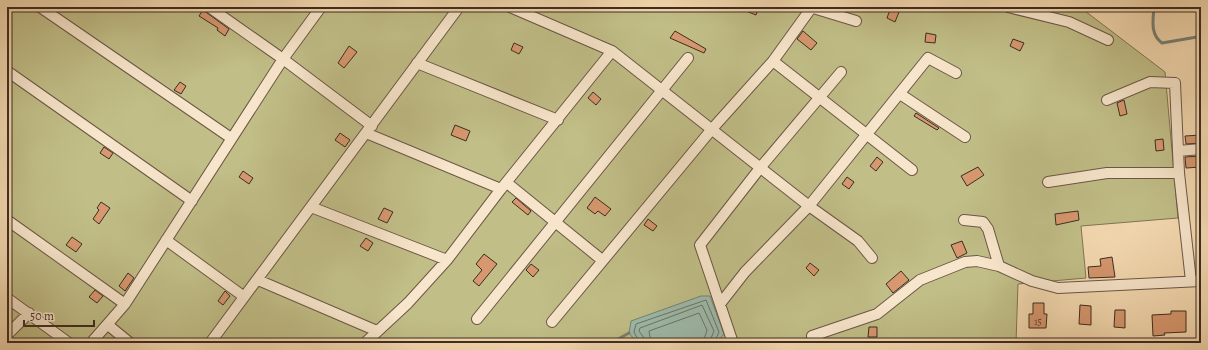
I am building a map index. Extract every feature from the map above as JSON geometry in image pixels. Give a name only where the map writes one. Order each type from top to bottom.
[{"type":"street","points":[[40,7],[231,138]]},
{"type":"street","points":[[208,7],[283,59],[369,129],[504,186],[556,221],[602,260]]},
{"type":"street","points":[[91,343],[125,304],[283,59],[321,7]]},
{"type":"street","points":[[210,343],[243,296],[258,280],[310,207],[459,7]]},
{"type":"street","points":[[510,7],[612,51],[809,206],[858,241],[872,258]]},
{"type":"street","points":[[552,322],[712,129],[773,61],[811,7],[856,21]]},
{"type":"street","points":[[1008,7],[1069,22],[1108,40]]},
{"type":"street","points":[[366,343],[408,302],[447,260],[612,51]]},
{"type":"street","points":[[477,319],[688,58]]},
{"type":"street","points":[[720,304],[745,272],[809,206],[928,58],[956,73]]},
{"type":"street","points":[[773,61],[912,170]]},
{"type":"street","points":[[417,63],[558,120]]},
{"type":"street","points":[[7,71],[192,201]]},
{"type":"street","points":[[733,343],[700,245],[760,168],[841,72]]},
{"type":"street","points":[[812,336],[878,314],[920,280],[965,262],[977,261],[999,266],[1032,281],[1058,288],[1196,281],[1179,172],[1175,83],[1150,82],[1107,100]]},
{"type":"street","points":[[900,94],[965,137]]},
{"type":"street","points":[[1178,151],[1201,149]]},
{"type":"street","points":[[1048,182],[1107,173],[1179,172]]},
{"type":"street","points":[[310,207],[447,260]]},
{"type":"street","points":[[7,220],[125,304]]},
{"type":"street","points":[[964,220],[984,222],[988,229],[999,266]]},
{"type":"street","points":[[166,240],[243,296]]},
{"type":"street","points":[[258,280],[377,331]]},
{"type":"street","points":[[7,298],[69,343]]},
{"type":"street","points":[[7,335],[29,313]]},
{"type":"street","points":[[108,325],[130,343]]},
{"type":"shaded area","points":[[7,7],[1063,7],[1085,11],[1165,72],[1178,218],[1081,226],[1086,278],[1018,284],[1016,343],[7,343]]},
{"type":"water","points":[[701,296],[710,296],[724,334],[718,341],[708,343],[637,343],[629,333],[631,321]]},
{"type":"building","points":[[736,7],[759,7],[756,15]]},
{"type":"building","points":[[891,7],[901,7],[895,22],[887,18]]},
{"type":"building","points":[[203,10],[229,29],[225,36],[217,30],[218,28],[199,16]]},
{"type":"building","points":[[675,31],[706,49],[704,53],[670,38]]},
{"type":"building","points":[[803,31],[817,43],[811,50],[797,39]]},
{"type":"building","points":[[926,33],[936,35],[935,43],[925,42]]},
{"type":"building","points":[[1013,39],[1024,43],[1020,51],[1010,46]]},
{"type":"building","points":[[514,43],[523,47],[519,54],[511,50]]},
{"type":"building","points":[[349,46],[357,52],[344,68],[338,63]]},
{"type":"building","points":[[180,82],[186,86],[181,94],[174,90]]},
{"type":"building","points":[[593,92],[601,99],[596,105],[588,98]]},
{"type":"building","points":[[1124,100],[1127,114],[1120,116],[1117,103]]},
{"type":"building","points":[[916,113],[939,128],[937,130],[914,116]]},
{"type":"building","points":[[455,125],[470,131],[466,141],[451,135]]},
{"type":"building","points":[[340,133],[350,140],[345,147],[335,140]]},
{"type":"building","points":[[1201,135],[1201,143],[1186,144],[1185,136]]},
{"type":"building","points":[[1163,139],[1164,150],[1156,151],[1155,140]]},
{"type":"building","points":[[104,147],[113,153],[109,159],[100,153]]},
{"type":"building","points":[[1201,156],[1201,167],[1186,168],[1185,157]]},
{"type":"building","points":[[877,157],[883,162],[876,171],[870,166]]},
{"type":"building","points":[[978,167],[984,175],[967,186],[961,176]]},
{"type":"building","points":[[243,171],[253,178],[249,184],[239,177]]},
{"type":"building","points":[[847,177],[854,182],[849,189],[842,184]]},
{"type":"building","points":[[595,197],[611,209],[605,216],[598,211],[595,214],[587,208]]},
{"type":"building","points":[[516,198],[531,211],[528,215],[512,202]]},
{"type":"building","points":[[101,202],[110,208],[99,224],[93,219],[99,210],[97,208]]},
{"type":"building","points":[[384,208],[393,212],[387,223],[378,219]]},
{"type":"building","points":[[1078,211],[1079,220],[1056,225],[1055,214]]},
{"type":"building","points":[[648,219],[657,226],[653,231],[644,225]]},
{"type":"building","points":[[72,237],[82,244],[76,252],[66,245]]},
{"type":"building","points":[[366,238],[373,243],[368,251],[360,246]]},
{"type":"building","points":[[962,241],[967,253],[957,258],[951,245]]},
{"type":"building","points":[[484,254],[497,264],[479,286],[473,281],[482,270],[476,264]]},
{"type":"building","points":[[1112,257],[1115,277],[1089,278],[1088,267],[1101,266],[1100,259]]},
{"type":"building","points":[[810,263],[819,270],[814,276],[806,268]]},
{"type":"building","points":[[531,264],[539,270],[533,277],[526,270]]},
{"type":"building","points":[[901,271],[909,280],[893,293],[886,284]]},
{"type":"building","points":[[128,273],[134,278],[125,291],[119,286]]},
{"type":"building","points":[[95,290],[103,296],[97,303],[89,297]]},
{"type":"building","points":[[225,291],[230,296],[223,305],[218,301]]},
{"type":"building","points":[[1033,303],[1044,303],[1044,314],[1047,314],[1046,328],[1029,328],[1029,314],[1033,314]]},
{"type":"building","points":[[1080,305],[1091,306],[1091,325],[1079,324]]},
{"type":"building","points":[[1115,310],[1125,310],[1125,328],[1114,327]]},
{"type":"building","points":[[1171,311],[1186,311],[1186,332],[1164,333],[1165,335],[1153,336],[1152,315],[1171,314]]},
{"type":"building","points":[[869,327],[877,327],[877,337],[868,337]]},
{"type":"waterway","points":[[1154,7],[1154,31],[1162,43],[1197,37],[1201,38]]},
{"type":"waterway","points":[[611,343],[629,333]]}]
